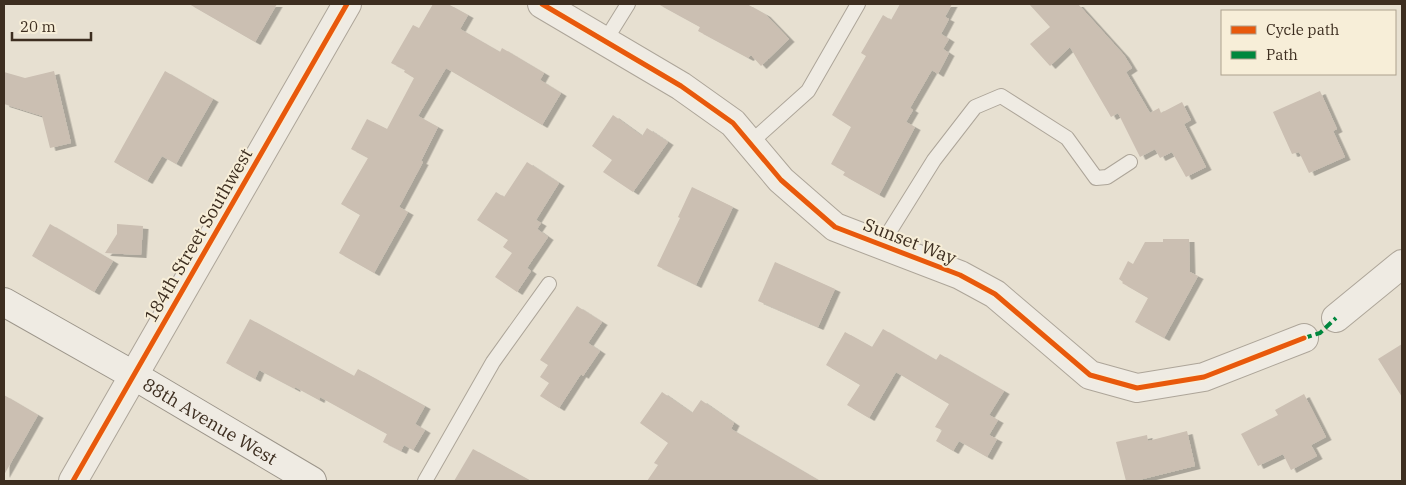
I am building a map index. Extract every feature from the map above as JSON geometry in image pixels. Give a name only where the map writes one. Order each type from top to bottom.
[{"type":"street","name":"184th Street Southwest","points":[[73,481],[347,4]]},
{"type":"street","name":"Sunset Way","points":[[542,4],[681,86],[733,122],[781,180],[835,227],[960,275],[995,294],[1090,374],[1137,388],[1204,377],[1304,338]]},
{"type":"street","points":[[1336,318],[1402,264]]},
{"type":"street","name":"88th Avenue West","points":[[4,302],[133,375],[312,481]]},
{"type":"lane","points":[[606,41],[628,4]]},
{"type":"lane","points":[[750,143],[808,91],[858,4]]},
{"type":"lane","points":[[882,245],[934,160],[975,107],[1001,96],[1067,138],[1096,178],[1107,177],[1130,162]]},
{"type":"lane","points":[[425,481],[493,362],[549,284]]},
{"type":"building","points":[[189,4],[277,4],[255,42]]},
{"type":"building","points":[[433,4],[448,4],[468,15],[460,29],[500,52],[502,48],[544,73],[540,80],[561,93],[542,125],[446,68],[418,116],[438,127],[421,161],[423,162],[399,207],[408,212],[374,273],[339,253],[360,215],[341,204],[368,158],[351,149],[367,119],[387,129],[414,78],[404,72],[405,70],[391,63],[413,25],[419,28]]},
{"type":"building","points":[[658,4],[747,4],[765,14],[789,39],[761,66],[751,55],[748,58],[698,31],[700,27]]},
{"type":"building","points":[[900,4],[952,4],[945,17],[949,19],[941,34],[949,39],[943,49],[949,53],[938,74],[932,70],[910,108],[913,110],[906,122],[915,127],[879,195],[843,175],[845,172],[831,164],[851,127],[832,115],[866,56],[861,53],[883,15],[891,20]]},
{"type":"building","points":[[1029,4],[1078,4],[1124,55],[1132,68],[1126,72],[1150,113],[1159,108],[1161,113],[1182,102],[1191,120],[1184,124],[1206,167],[1186,177],[1172,152],[1160,158],[1155,149],[1140,157],[1118,113],[1111,117],[1070,47],[1050,66],[1030,44],[1050,27]]},
{"type":"building","points":[[54,71],[71,143],[50,148],[42,116],[4,104],[4,72],[25,78]]},
{"type":"building","points":[[165,71],[213,99],[176,164],[162,156],[147,181],[114,162]]},
{"type":"building","points":[[1320,91],[1337,129],[1333,131],[1345,157],[1309,173],[1299,152],[1292,154],[1273,112]]},
{"type":"building","points":[[613,115],[642,136],[647,128],[668,142],[633,192],[603,172],[612,160],[592,146]]},
{"type":"building","points":[[527,162],[559,183],[536,220],[541,223],[537,229],[548,237],[527,268],[531,271],[517,292],[495,277],[512,253],[503,247],[508,240],[477,220],[496,192],[504,197]]},
{"type":"building","points":[[692,187],[733,207],[696,285],[657,266],[680,218],[678,217]]},
{"type":"building","points":[[50,224],[113,261],[94,292],[32,256]]},
{"type":"building","points":[[117,224],[143,226],[141,255],[105,253],[117,234]]},
{"type":"building","points":[[1163,239],[1189,239],[1190,272],[1198,276],[1164,338],[1135,322],[1148,298],[1122,283],[1119,279],[1128,261],[1133,264],[1145,242],[1163,242]]},
{"type":"building","points":[[775,262],[835,289],[818,327],[758,301]]},
{"type":"building","points":[[577,306],[602,322],[588,343],[600,351],[583,376],[581,374],[559,408],[540,396],[549,383],[540,377],[548,365],[540,360]]},
{"type":"building","points":[[250,319],[354,376],[358,369],[425,406],[415,424],[425,430],[413,450],[404,445],[401,451],[383,442],[387,434],[320,397],[319,400],[259,370],[255,379],[226,363]]},
{"type":"building","points":[[883,329],[936,360],[940,354],[1004,391],[989,415],[998,420],[989,435],[997,439],[987,457],[959,441],[953,451],[936,441],[942,430],[935,427],[949,404],[896,372],[869,418],[847,405],[860,385],[826,365],[845,332],[872,347]]},
{"type":"building","points":[[1402,344],[1402,397],[1378,359]]},
{"type":"building","points":[[662,392],[692,413],[701,400],[734,423],[731,429],[820,481],[647,481],[658,465],[654,463],[668,443],[640,423]]},
{"type":"building","points":[[1304,394],[1326,437],[1311,445],[1317,456],[1291,470],[1283,454],[1258,466],[1241,434],[1278,415],[1275,410]]},
{"type":"building","points":[[4,395],[38,415],[4,475]]},
{"type":"building","points":[[1187,431],[1195,466],[1135,481],[1126,481],[1116,442],[1147,435],[1148,441]]},
{"type":"building","points":[[473,449],[531,481],[454,481]]},
{"type":"marked path","points":[[1304,338],[1320,333],[1336,318]]},
{"type":"cycle path","points":[[73,481],[347,4]]},
{"type":"cycle path","points":[[542,4],[681,86],[733,123],[781,180],[835,227],[960,275],[995,294],[1090,375],[1137,388],[1204,377],[1304,338]]}]
